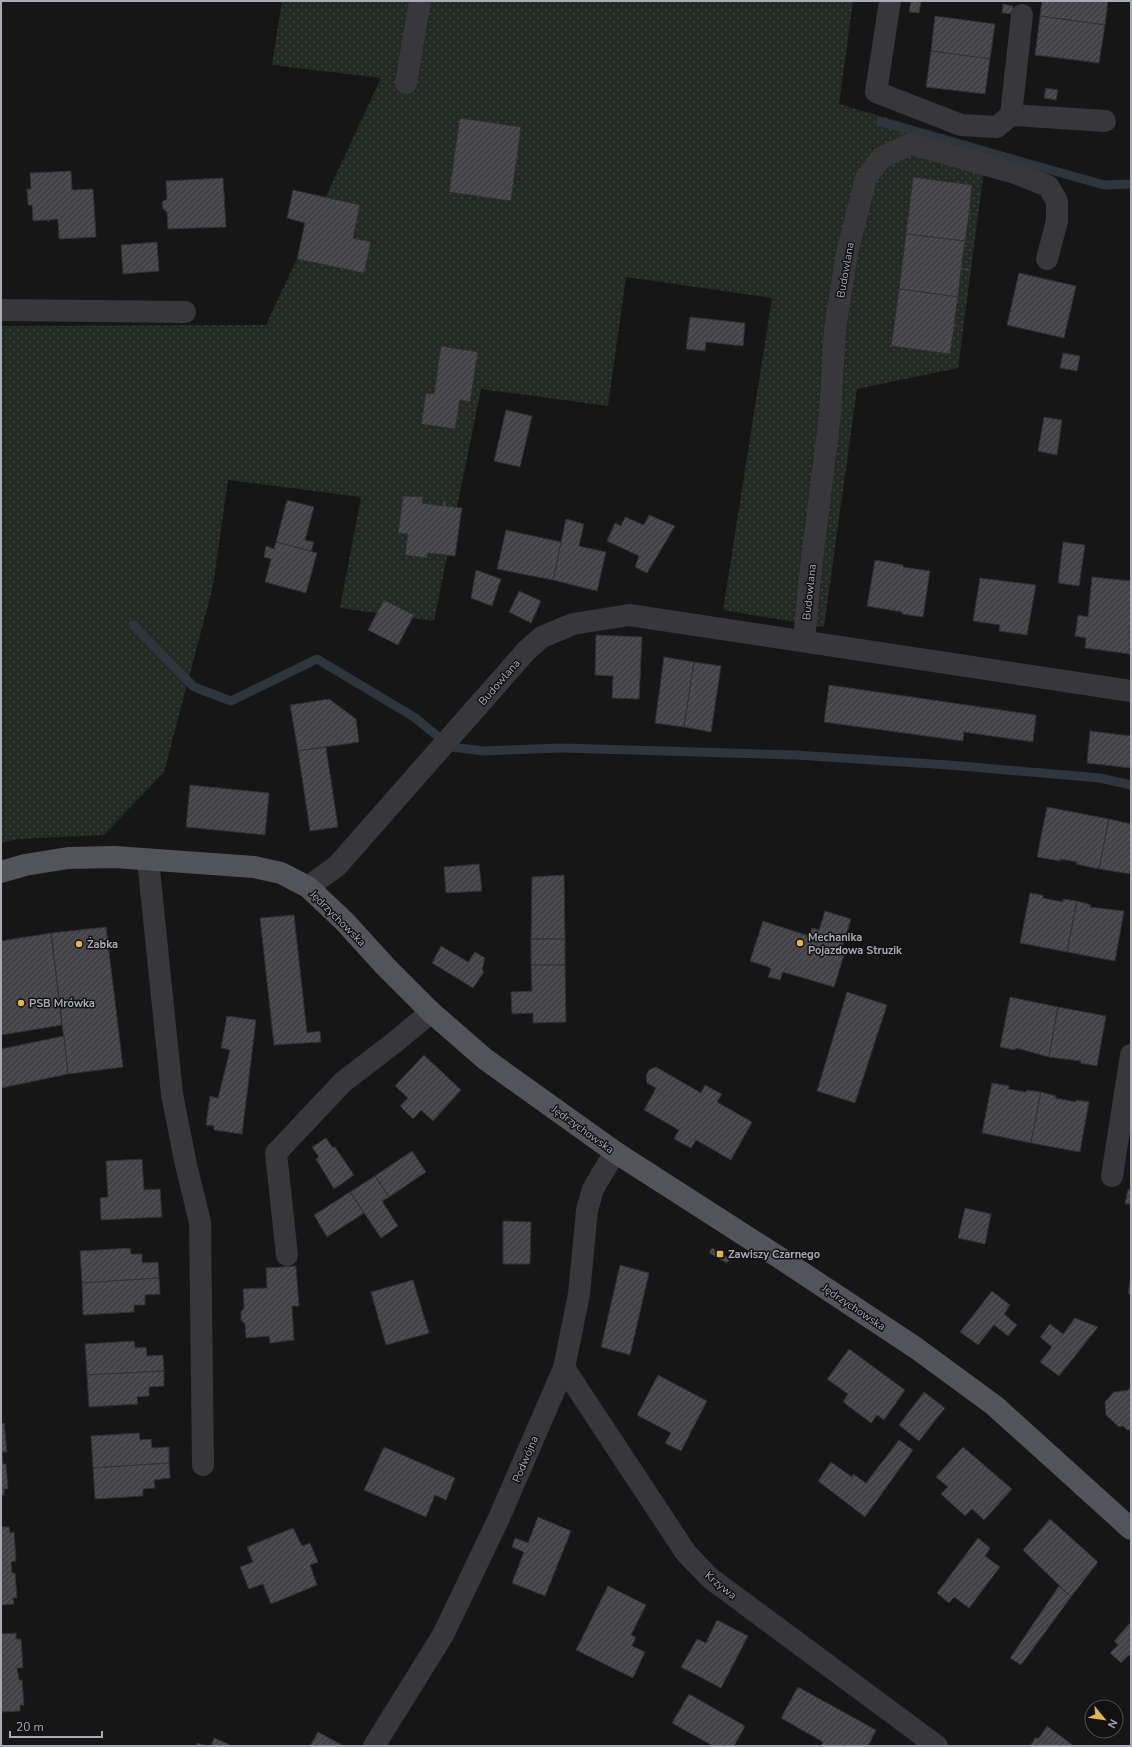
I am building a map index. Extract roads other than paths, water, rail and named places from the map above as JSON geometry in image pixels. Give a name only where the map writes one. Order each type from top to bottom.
[{"type":"main road","name":"Jędrzychowska","points":[[1,872],[25,865],[68,858],[115,857],[254,867],[281,873],[308,888],[344,921],[430,1012],[485,1060],[615,1152],[780,1258],[922,1353],[994,1406],[1131,1529]]},
{"type":"street","points":[[406,83],[420,1]]},
{"type":"street","points":[[890,1],[876,92],[961,125],[997,127],[1010,115],[1022,15]]},
{"type":"street","points":[[1010,115],[1105,121]]},
{"type":"street","name":"Budowlana","points":[[804,640],[810,576],[830,415],[835,329],[847,253],[866,178],[881,158],[911,144],[1015,173],[1048,186],[1057,201],[1057,221],[1047,259]]},
{"type":"street","points":[[1,310],[185,312]]},
{"type":"street","name":"Budowlana","points":[[308,888],[336,866],[519,659],[542,637],[573,624],[629,615],[804,640],[1131,691]]},
{"type":"street","points":[[148,860],[172,1094],[186,1165],[200,1222],[203,1465]]},
{"type":"street","points":[[287,1255],[276,1153],[343,1082],[395,1042],[430,1012]]},
{"type":"street","points":[[1112,1176],[1131,1055]]},
{"type":"street","name":"Podwójna","points":[[374,1746],[443,1634],[499,1518],[564,1368],[579,1294],[587,1210],[593,1189],[615,1152]]},
{"type":"street","name":"Krzywa","points":[[564,1368],[686,1552],[710,1578],[937,1746]]},
{"type":"waterway","points":[[881,122],[1104,185],[1131,184]]},
{"type":"waterway","points":[[133,625],[194,687],[231,701],[317,659],[414,717],[436,735]]},
{"type":"waterway","points":[[451,747],[483,751],[562,748],[795,755],[949,765],[1100,778],[1131,785]]},
{"type":"place","name":"Mechanika Pojazdowa Struzik","points":[[800,943]]},
{"type":"place","name":"Żabka","points":[[79,944]]},
{"type":"place","name":"PSB Mrówka","points":[[21,1003]]},
{"type":"place","name":"Zawiszy Czarnego","points":[[720,1254]]}]
